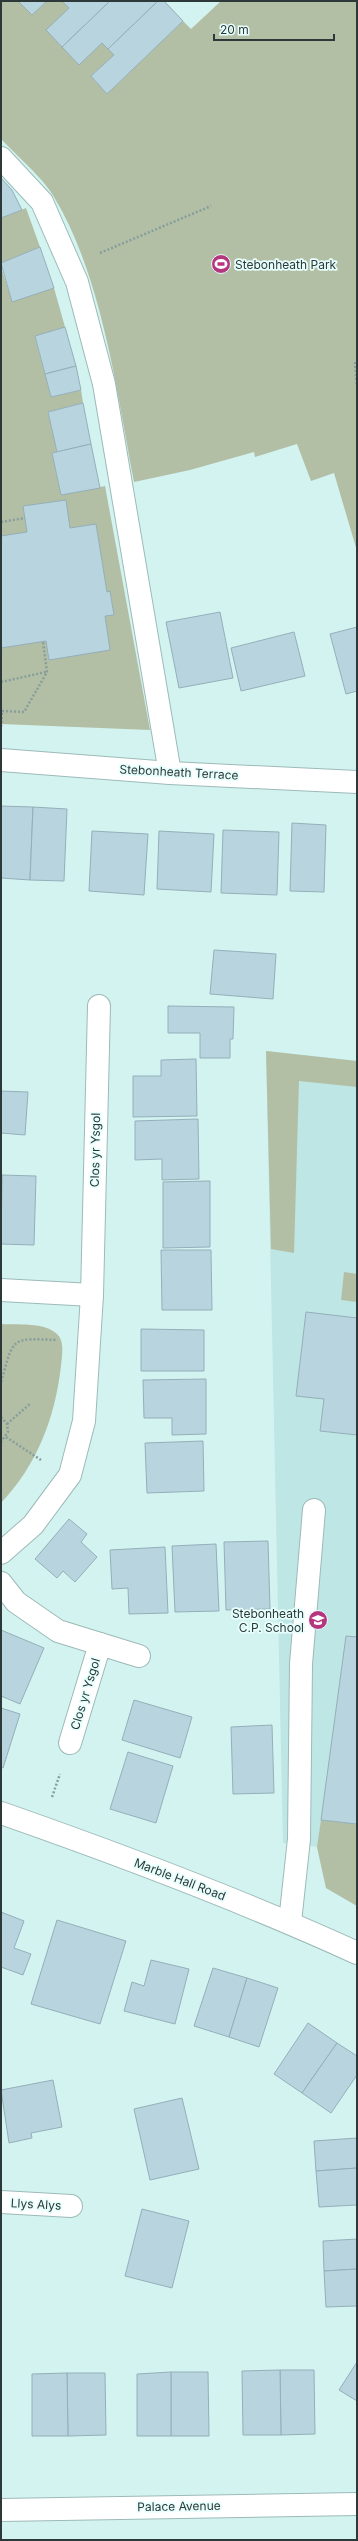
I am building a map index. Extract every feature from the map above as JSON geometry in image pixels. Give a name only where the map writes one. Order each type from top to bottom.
[{"type":"street","points":[[1,158],[42,202],[77,282],[104,384],[170,773]]},
{"type":"street","name":"Stebonheath Terrace","points":[[1,760],[170,773],[357,782]]},
{"type":"street","name":"Clos yr Ysgol","points":[[1,1553],[33,1525],[70,1475],[84,1421],[92,1294],[99,1006]]},
{"type":"street","points":[[1,1290],[92,1294]]},
{"type":"street","points":[[290,1922],[299,1839],[301,1664],[314,1510]]},
{"type":"street","name":"Clos yr Ysgol","points":[[1,1583],[16,1602],[58,1632],[139,1656]]},
{"type":"street","name":"Clos yr Ysgol","points":[[70,1743],[100,1644]]},
{"type":"street","name":"Marble Hall Road","points":[[1,1812],[290,1922],[357,1952]]},
{"type":"street","name":"Llys Alys","points":[[1,2202],[71,2206]]},
{"type":"street","name":"Palace Avenue","points":[[1,2510],[357,2504]]},
{"type":"path","points":[[70,265],[211,206]]},
{"type":"path","points":[[354,362],[357,385]]},
{"type":"path","points":[[1,522],[25,518]]},
{"type":"path","points":[[1,730],[1,711],[24,712],[47,672],[43,642]]},
{"type":"path","points":[[1,682],[47,672]]},
{"type":"path","points":[[1,1382],[12,1346],[16,1341],[24,1338],[61,1340]]},
{"type":"path","points":[[1,1442],[6,1437],[7,1424],[31,1402]]},
{"type":"path","points":[[1,1417],[7,1424]]},
{"type":"path","points":[[6,1437],[35,1457],[70,1475]]},
{"type":"path","points":[[43,1827],[70,1743]]},
{"type":"shaded area","name":"Stebonheath C.P. School","points":[[266,1051],[357,1061],[357,1906],[326,1888],[317,1847],[283,1843]]},
{"type":"green space","name":"Stebonheath Park","points":[[1,1],[18,1],[32,15],[47,1],[62,1],[114,55],[91,76],[107,94],[183,21],[191,29],[221,1],[357,1],[357,551],[334,473],[311,481],[297,444],[255,457],[254,452],[190,470],[134,482],[106,336],[96,298],[71,228],[49,190],[37,175],[1,139]]},
{"type":"green space","points":[[26,208],[40,247],[1,263],[1,218]]},
{"type":"green space","points":[[1,267],[12,301],[54,288],[65,327],[35,337],[51,397],[81,390],[83,403],[48,412],[57,452],[52,453],[61,495],[105,486],[150,730],[1,724]]},
{"type":"green space","points":[[266,1051],[357,1061],[357,1087],[299,1081],[294,1253],[271,1249]]},
{"type":"green space","points":[[344,1272],[357,1274],[357,1302],[341,1300]]},
{"type":"green space","points":[[1,1324],[30,1325],[52,1330],[60,1337],[62,1349],[58,1385],[54,1404],[42,1440],[25,1473],[1,1503]]},
{"type":"green space","points":[[321,1820],[357,1824],[357,1906],[326,1888],[317,1847]]},
{"type":"building","points":[[18,1],[47,1],[32,15]]},
{"type":"building","points":[[110,1],[62,47],[46,30],[69,8],[63,2]]},
{"type":"building","points":[[110,1],[158,1],[108,49],[102,43],[79,65],[62,47]]},
{"type":"building","points":[[158,1],[164,1],[183,21],[107,94],[91,76],[114,55],[108,49]]},
{"type":"building","points":[[1,178],[12,190],[22,210],[1,218]]},
{"type":"building","points":[[40,247],[54,288],[12,302],[1,263]]},
{"type":"building","points":[[65,327],[76,366],[45,374],[35,336]]},
{"type":"building","points":[[76,366],[81,390],[51,397],[45,374]]},
{"type":"building","points":[[83,403],[91,444],[57,452],[48,412]]},
{"type":"building","points":[[91,444],[100,488],[61,495],[52,453]]},
{"type":"building","points":[[66,500],[70,528],[96,524],[107,592],[110,591],[114,615],[105,616],[110,650],[49,660],[46,641],[1,648],[1,536],[27,532],[23,506]]},
{"type":"building","points":[[220,612],[233,678],[179,688],[166,622]]},
{"type":"building","points":[[357,627],[357,691],[346,694],[330,634]]},
{"type":"building","points":[[294,632],[305,676],[241,691],[231,648]]},
{"type":"building","points":[[1,806],[33,807],[30,880],[1,878]]},
{"type":"building","points":[[33,807],[67,809],[64,881],[30,880]]},
{"type":"building","points":[[292,823],[326,825],[324,892],[290,891]]},
{"type":"building","points":[[223,830],[279,832],[277,895],[221,893]]},
{"type":"building","points":[[92,831],[148,834],[144,895],[89,891]]},
{"type":"building","points":[[159,831],[214,834],[211,892],[157,889]]},
{"type":"building","points":[[214,950],[276,954],[273,999],[210,994]]},
{"type":"building","points":[[168,1006],[234,1007],[233,1039],[230,1039],[230,1058],[200,1058],[200,1033],[168,1033]]},
{"type":"building","points":[[196,1059],[197,1116],[133,1117],[133,1076],[161,1076],[161,1060]]},
{"type":"building","points":[[1,1091],[28,1092],[25,1135],[1,1133]]},
{"type":"building","points":[[198,1119],[199,1179],[162,1180],[162,1159],[135,1160],[135,1121]]},
{"type":"building","points":[[2,1175],[36,1176],[34,1245],[1,1244]]},
{"type":"building","points":[[210,1181],[210,1247],[163,1248],[163,1182]]},
{"type":"building","points":[[161,1250],[211,1250],[212,1310],[162,1310]]},
{"type":"building","points":[[306,1312],[357,1318],[357,1435],[320,1431],[324,1399],[296,1396]]},
{"type":"building","points":[[141,1329],[204,1330],[204,1371],[141,1371]]},
{"type":"building","points":[[206,1379],[206,1434],[172,1435],[172,1418],[144,1418],[143,1380]]},
{"type":"building","points":[[203,1441],[204,1491],[147,1493],[145,1443]]},
{"type":"building","points":[[69,1519],[87,1534],[81,1542],[97,1557],[75,1582],[63,1571],[57,1578],[35,1559]]},
{"type":"building","points":[[268,1541],[270,1609],[226,1610],[224,1542]]},
{"type":"building","points":[[216,1544],[219,1611],[175,1612],[172,1546]]},
{"type":"building","points":[[165,1547],[168,1613],[129,1614],[128,1588],[112,1589],[110,1550]]},
{"type":"building","points":[[1,1630],[44,1648],[20,1704],[1,1696]]},
{"type":"building","points":[[346,1636],[357,1637],[357,1824],[321,1820]]},
{"type":"building","points":[[134,1700],[192,1717],[180,1758],[122,1740]]},
{"type":"building","points":[[1,1708],[20,1714],[3,1768],[1,1767]]},
{"type":"building","points":[[272,1725],[274,1793],[233,1794],[231,1727]]},
{"type":"building","points":[[128,1752],[173,1766],[156,1823],[110,1809]]},
{"type":"building","points":[[1,1912],[24,1921],[14,1948],[31,1954],[23,1975],[1,1967]]},
{"type":"building","points":[[57,1920],[126,1941],[100,2024],[31,2004]]},
{"type":"building","points":[[151,1960],[189,1969],[175,2024],[124,2011],[132,1982],[144,1986]]},
{"type":"building","points":[[213,1968],[247,1978],[229,2037],[194,2026]]},
{"type":"building","points":[[247,1978],[278,1988],[259,2047],[229,2037]]},
{"type":"building","points":[[308,2023],[337,2043],[302,2093],[274,2074]]},
{"type":"building","points":[[337,2043],[357,2056],[357,2075],[331,2113],[302,2093]]},
{"type":"building","points":[[53,2080],[62,2127],[31,2133],[32,2138],[9,2143],[1,2090]]},
{"type":"building","points":[[182,2098],[199,2169],[150,2180],[134,2109]]},
{"type":"building","points":[[357,2138],[357,2168],[316,2171],[314,2141]]},
{"type":"building","points":[[357,2168],[357,2205],[319,2207],[316,2171]]},
{"type":"building","points":[[142,2209],[189,2221],[172,2288],[125,2276]]},
{"type":"building","points":[[357,2239],[357,2269],[324,2271],[323,2241]]},
{"type":"building","points":[[357,2269],[357,2306],[326,2307],[324,2271]]},
{"type":"building","points":[[357,2362],[357,2401],[339,2390]]},
{"type":"building","points":[[280,2370],[314,2370],[315,2434],[281,2435]]},
{"type":"building","points":[[280,2370],[281,2435],[243,2435],[242,2371]]},
{"type":"building","points":[[171,2372],[208,2372],[209,2436],[171,2436]]},
{"type":"building","points":[[171,2372],[171,2436],[137,2436],[137,2374]]},
{"type":"building","points":[[67,2373],[105,2373],[106,2435],[68,2436]]},
{"type":"building","points":[[67,2373],[68,2436],[32,2436],[32,2374]]},
{"type":"place","name":"Stebonheath Park","points":[[221,264]]},
{"type":"place","name":"Stebonheath C.P. School","points":[[318,1620]]}]
